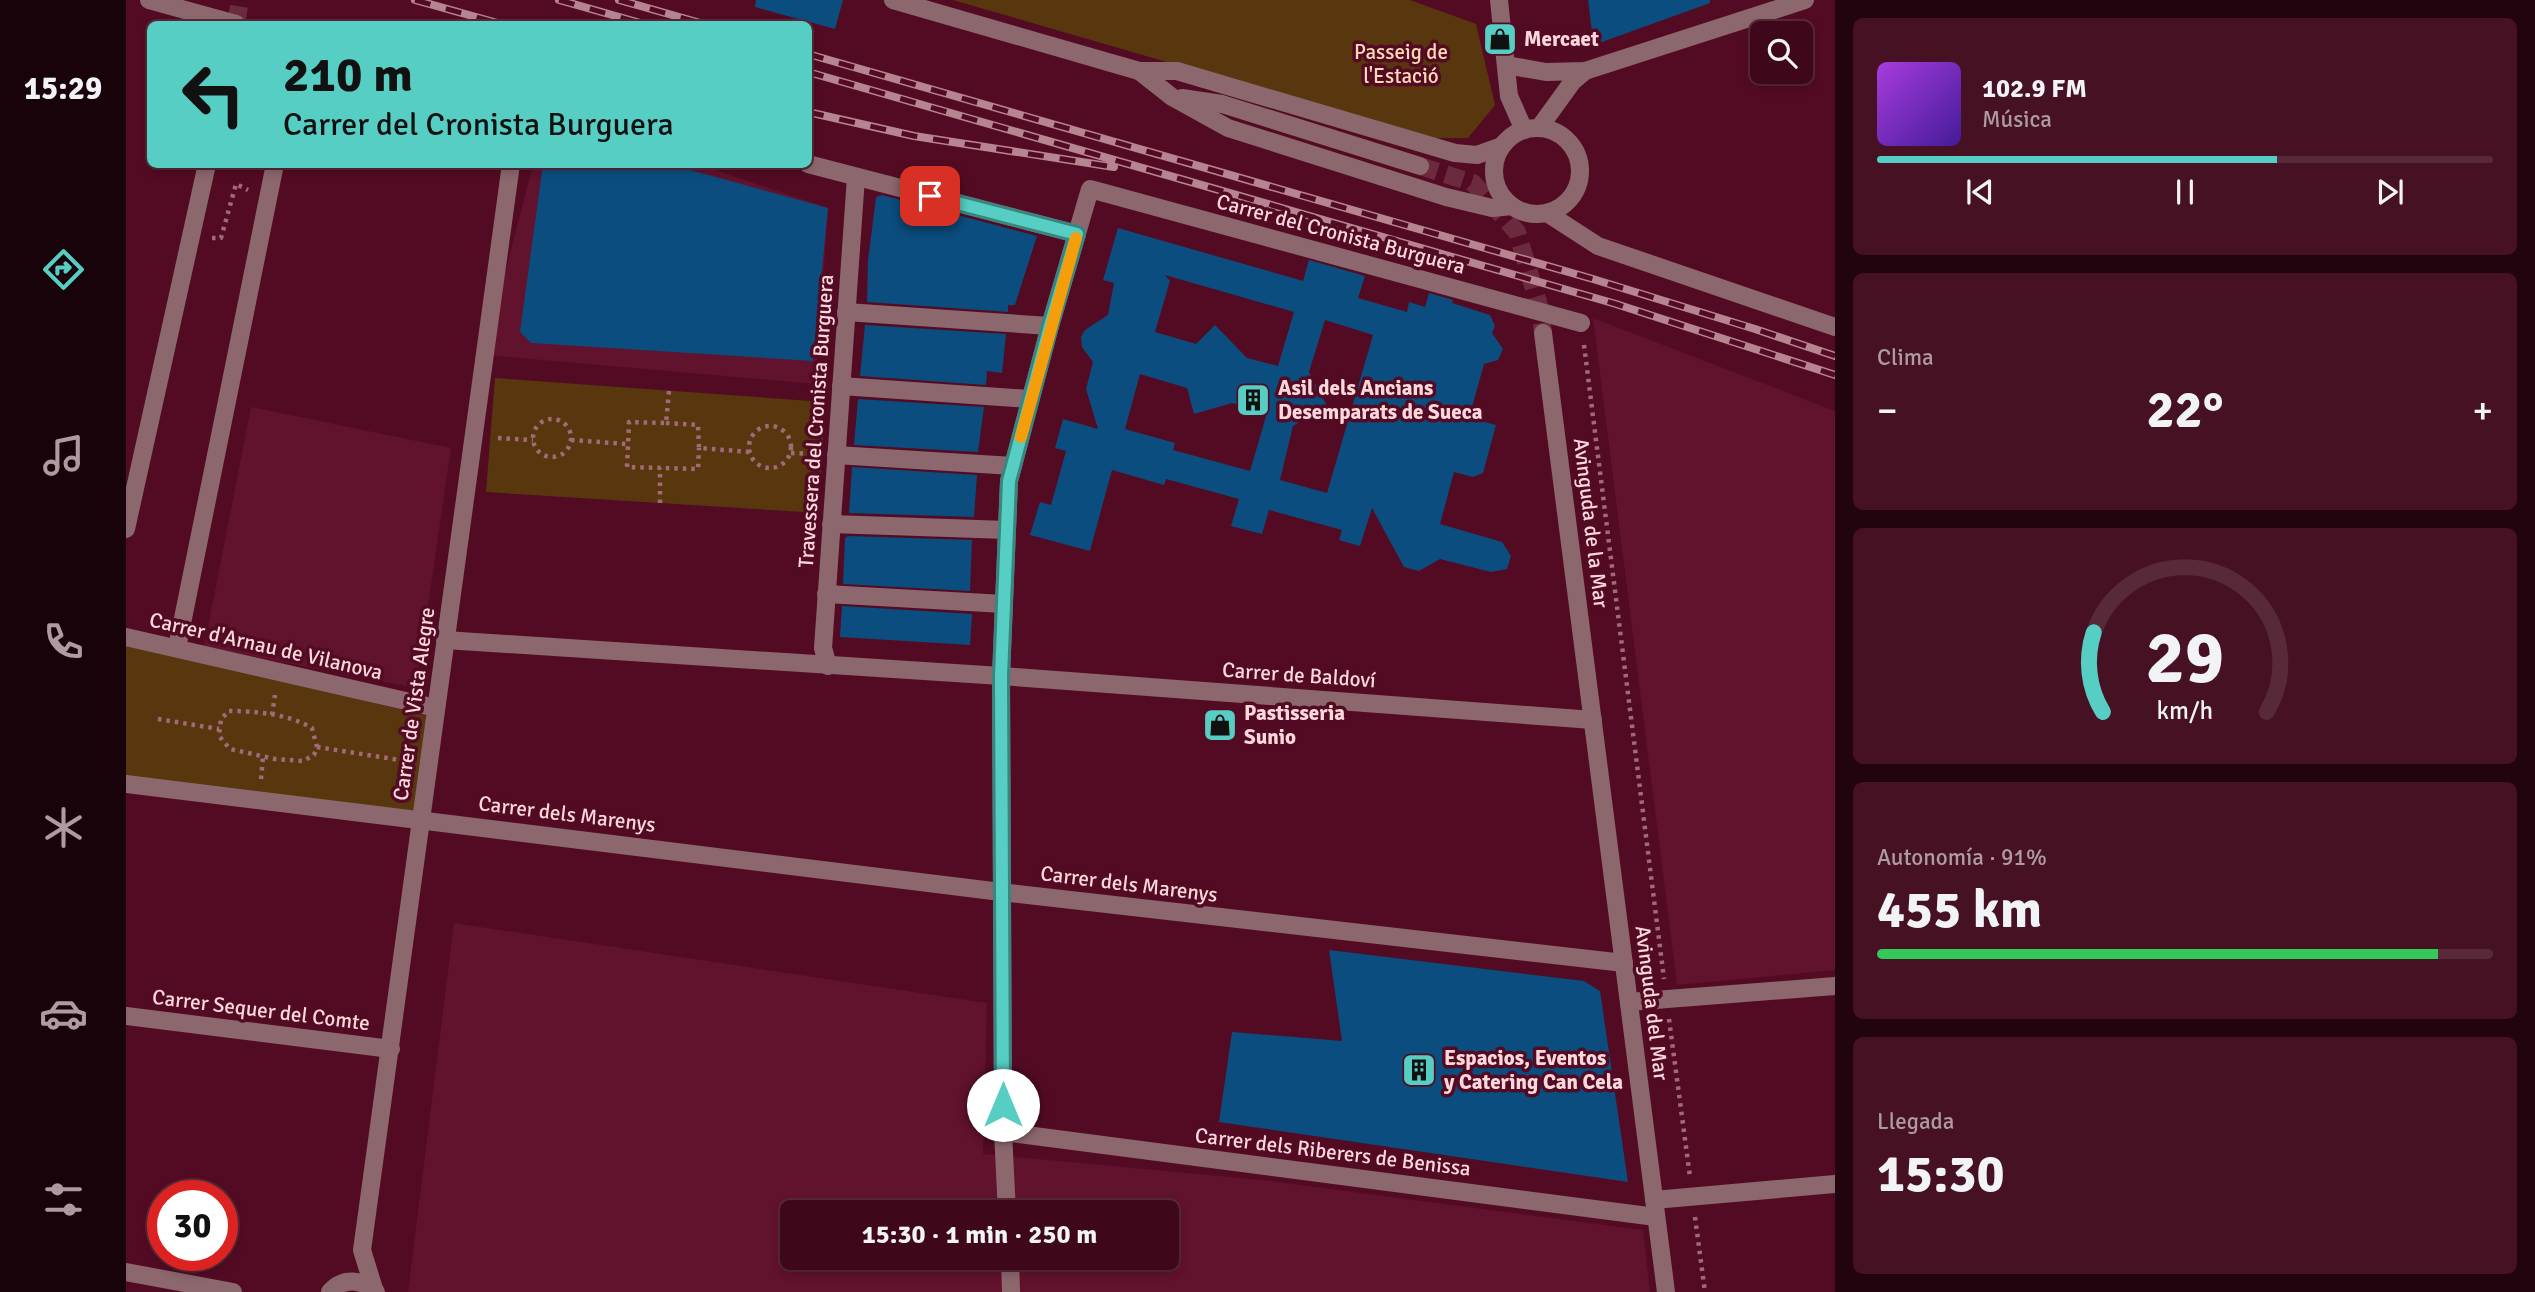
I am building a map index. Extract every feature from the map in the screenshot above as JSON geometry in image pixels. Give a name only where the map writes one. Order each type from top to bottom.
[{"type":"street","points":[[149,0],[225,21]]},
{"type":"street","points":[[893,0],[1139,71],[1177,71],[1455,153],[1476,155],[1502,146]]},
{"type":"street","points":[[1506,65],[1546,72],[1585,71],[1805,0]]},
{"type":"street","points":[[1495,1],[1509,96],[1531,130]]},
{"type":"street","points":[[1139,71],[1172,97],[1228,128],[1446,197],[1492,208],[1512,206]]},
{"type":"street","points":[[1531,130],[1573,80],[1585,71]]},
{"type":"street","points":[[1172,97],[1222,104],[1420,166]]},
{"type":"street","points":[[1531,130],[1558,134],[1570,143],[1577,156],[1580,171],[1577,186],[1570,199],[1558,209],[1547,213],[1523,212],[1512,206],[1498,189],[1495,178],[1497,156],[1502,146],[1512,137],[1531,130]]},
{"type":"street","points":[[812,165],[1077,234],[1009,481],[1001,676],[1003,1132],[1006,1200]]},
{"type":"street","points":[[126,529],[206,168]]},
{"type":"street","points":[[177,648],[274,168]]},
{"type":"street","name":"Carrer de Vista Alegre","points":[[375,1291],[362,1250],[510,168]]},
{"type":"street","name":"Travessera del Cronista Burguera","points":[[828,666],[823,648],[856,177]]},
{"type":"street","name":"Carrer del Cronista Burguera","points":[[1077,234],[1090,189],[1581,323]]},
{"type":"street","points":[[1547,213],[1598,246],[1835,327]]},
{"type":"street","points":[[846,312],[1050,326]]},
{"type":"street","name":"Avinguda de la Mar","points":[[1543,333],[1593,720]]},
{"type":"street","points":[[841,386],[1030,399]]},
{"type":"street","points":[[836,455],[1013,466]]},
{"type":"street","points":[[831,524],[1007,530]]},
{"type":"street","points":[[827,594],[1004,604]]},
{"type":"street","name":"Carrer d'Arnau de Vilanova","points":[[126,637],[436,708]]},
{"type":"street","name":"Carrer de Baldoví","points":[[445,640],[1001,676],[1593,720]]},
{"type":"street","name":"Avinguda del Mar","points":[[1593,720],[1666,1292]]},
{"type":"street","name":"Carrer dels Marenys","points":[[126,783],[1001,892],[1624,963]]},
{"type":"street","points":[[1629,1002],[1835,986]]},
{"type":"street","name":"Carrer Sequer del Comte","points":[[126,1016],[391,1049]]},
{"type":"street","name":"Carrer dels Riberers de Benissa","points":[[1003,1132],[1655,1208],[1693,1197],[1835,1184]]},
{"type":"street","name":"Carrer de Vista Alegre","points":[[332,1289],[362,1250]]},
{"type":"street","points":[[1010,1270],[1011,1292]]},
{"type":"street","points":[[126,1272],[233,1292]]},
{"type":"street","points":[[332,1289],[359,1282],[375,1291]]},
{"type":"path","points":[[213,226],[211,238],[221,238],[236,184],[268,200]]},
{"type":"path","points":[[1581,323],[1705,1292]]},
{"type":"path","points":[[666,423],[668,391]]},
{"type":"path","points":[[551,419],[566,425],[571,440],[564,452],[555,457],[542,454],[533,440],[540,423],[551,419]]},
{"type":"path","points":[[629,422],[698,425],[698,469],[627,467],[627,444],[629,422]]},
{"type":"path","points":[[766,426],[783,430],[789,437],[790,453],[783,464],[773,468],[755,463],[750,452],[750,440],[766,426]]},
{"type":"path","points":[[498,438],[533,440]]},
{"type":"path","points":[[571,440],[627,444]]},
{"type":"path","points":[[699,448],[750,452]]},
{"type":"path","points":[[790,453],[817,454]]},
{"type":"path","points":[[660,468],[660,503]]},
{"type":"path","points":[[272,715],[277,683]]},
{"type":"path","points":[[229,711],[272,715],[312,728],[317,747],[314,755],[303,761],[263,757],[230,749],[222,742],[219,729],[221,719],[229,711]]},
{"type":"path","points":[[158,719],[219,729]]},
{"type":"path","points":[[317,747],[407,761]]},
{"type":"path","points":[[260,786],[263,757]]},
{"type":"shaded area","points":[[532,168],[709,168],[828,208],[816,384],[484,355]]},
{"type":"shaded area","points":[[1593,318],[1835,411],[1835,970],[1677,985]]},
{"type":"shaded area","points":[[251,407],[451,448],[416,688],[204,647]]},
{"type":"shaded area","points":[[454,923],[987,1003],[983,1154],[1262,1180],[1643,1230],[1650,1292],[408,1292]]},
{"type":"green space","name":"Passeig de l'Estació","points":[[953,0],[1410,0],[1476,24],[1495,105],[1468,138],[1429,138]]},
{"type":"green space","points":[[495,378],[825,402],[819,513],[486,492]]},
{"type":"green space","points":[[126,643],[427,716],[415,812],[126,777]]},
{"type":"building","points":[[756,0],[843,0],[835,29],[755,7]]},
{"type":"building","points":[[1588,0],[1710,0],[1710,3],[1602,42],[1592,32]]},
{"type":"building","points":[[542,168],[683,168],[828,208],[813,361],[531,343],[520,332]]},
{"type":"building","points":[[882,195],[1037,236],[1015,305],[1008,305],[1008,312],[867,302],[868,261],[876,197]]},
{"type":"building","name":"Asil dels Ancians Desemparats de Sueca","points":[[1118,228],[1303,281],[1309,260],[1365,276],[1358,298],[1407,312],[1409,302],[1425,307],[1429,293],[1490,315],[1495,326],[1492,333],[1503,349],[1498,360],[1484,364],[1469,418],[1496,425],[1483,473],[1473,477],[1454,472],[1440,524],[1502,542],[1511,556],[1507,569],[1491,572],[1440,559],[1419,571],[1404,567],[1372,508],[1360,546],[1339,540],[1342,530],[1269,510],[1262,534],[1231,526],[1239,499],[1166,479],[1164,485],[1112,470],[1090,551],[1030,535],[1040,502],[1051,505],[1066,451],[1055,448],[1063,419],[1098,429],[1086,389],[1093,362],[1082,347],[1081,337],[1085,330],[1108,315],[1114,283],[1103,280]],"holes":[[[1165,275],[1294,312],[1278,366],[1247,358],[1215,325],[1196,344],[1155,332],[1170,281]],[[1325,320],[1373,335],[1327,493],[1280,480],[1293,426],[1327,406],[1309,372]],[[1140,374],[1187,388],[1194,414],[1232,403],[1267,413],[1250,471],[1173,450],[1175,443],[1125,429]]]},
{"type":"building","points":[[865,325],[1006,334],[1002,373],[987,371],[986,385],[860,376]]},
{"type":"building","points":[[858,399],[984,407],[978,452],[854,445]]},
{"type":"building","points":[[852,467],[977,475],[974,517],[849,513]]},
{"type":"building","points":[[845,538],[972,540],[970,591],[843,584]]},
{"type":"building","points":[[842,606],[972,614],[970,645],[840,637]]},
{"type":"building","name":"Espacios, Eventos y Catering Can Cela","points":[[1329,950],[1584,981],[1600,991],[1628,1182],[1219,1122],[1232,1032],[1342,1041]]},
{"type":"tunnel","points":[[236,21],[240,0]]},
{"type":"tunnel","points":[[1420,166],[1473,183],[1517,232],[1540,309],[1543,333]]},
{"type":"railway","points":[[415,0],[490,21]]},
{"type":"railway","points":[[559,0],[633,21]]},
{"type":"railway","points":[[619,0],[693,21]]},
{"type":"railway","points":[[812,55],[1593,279],[1835,356]]},
{"type":"railway","points":[[812,73],[1616,304],[1835,375]]},
{"type":"railway","points":[[812,113],[914,136],[1114,167]]},
{"type":"slow traffic","points":[[1021,437],[1076,238]]},
{"type":"place","name":"Mercaet","points":[[1500,39]]},
{"type":"place","name":"Asil dels Ancians Desemparats de Sueca","points":[[1253,400]]},
{"type":"place","name":"Pastisseria Sunio","points":[[1220,725]]},
{"type":"place","name":"Espacios, Eventos y Catering Can Cela","points":[[1419,1070]]},
{"type":"route","points":[[930,196],[1077,234],[1009,481],[1001,676],[1003,1105]]}]
